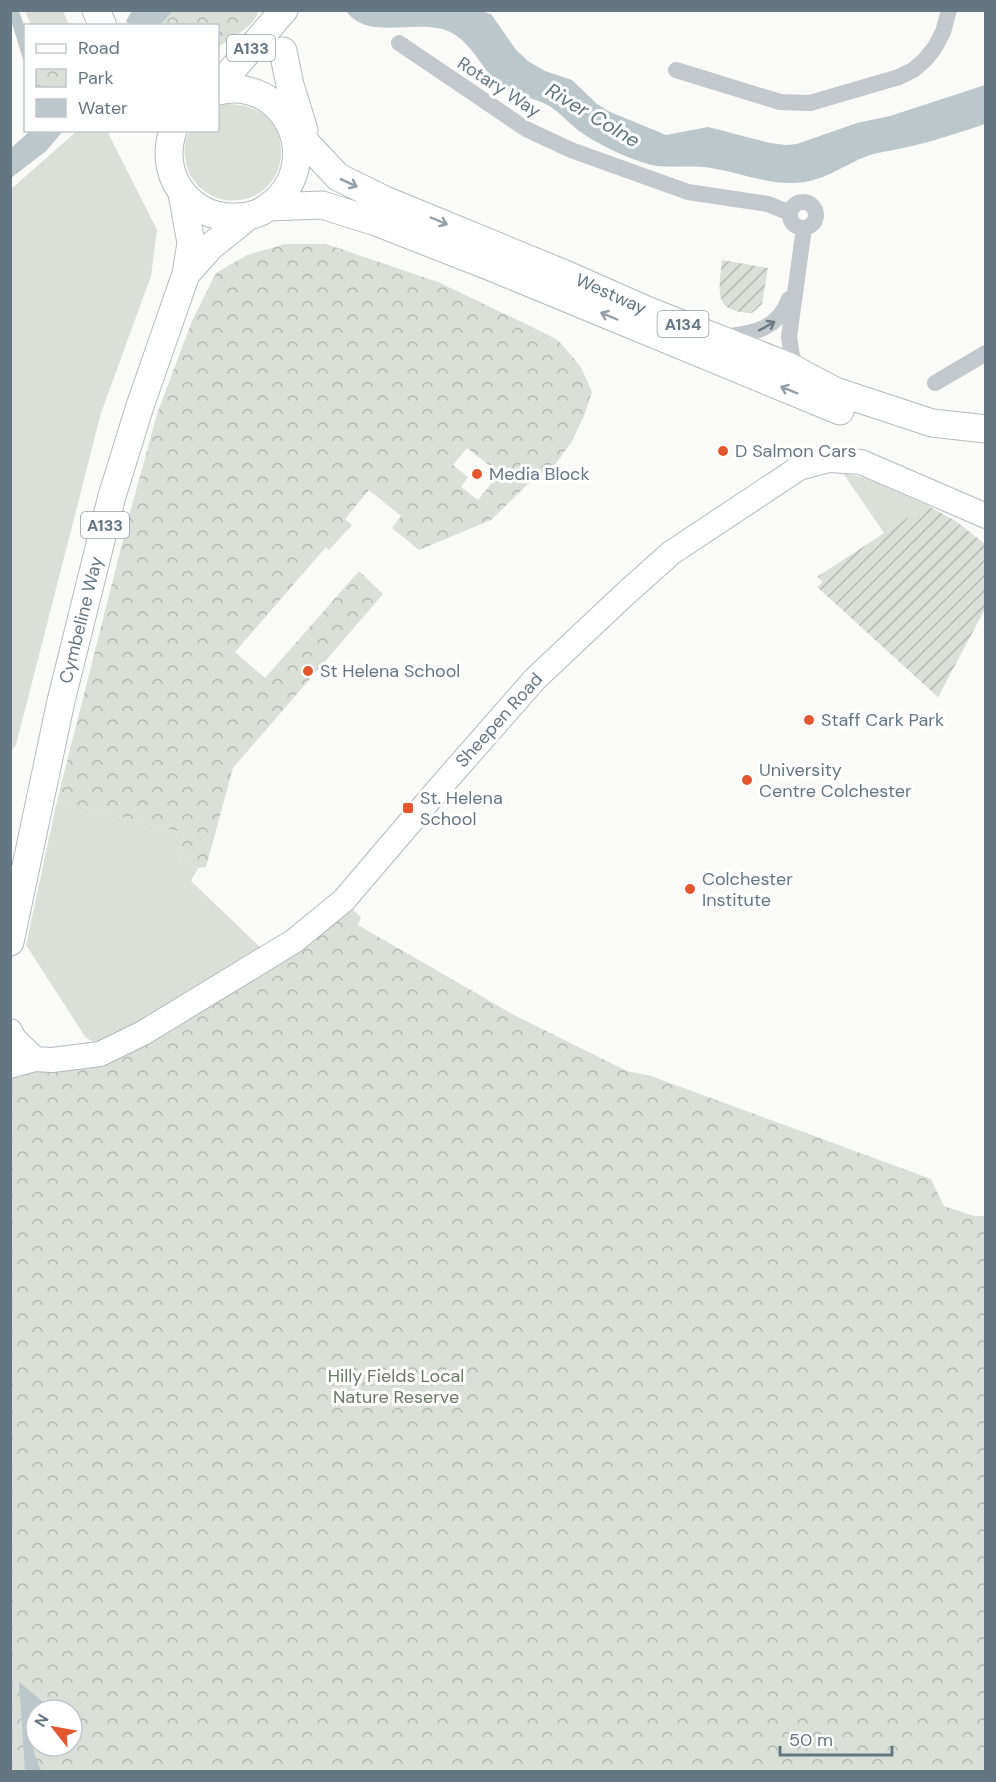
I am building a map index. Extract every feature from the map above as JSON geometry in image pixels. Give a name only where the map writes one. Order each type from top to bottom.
[{"type":"main road","points":[[96,10],[102,24]]},
{"type":"main road","name":"A133","points":[[219,85],[247,54],[254,42],[285,10]]},
{"type":"main road","name":"A133","points":[[285,10],[283,51],[286,119]]},
{"type":"main road","points":[[219,67],[254,42]]},
{"type":"main road","points":[[283,51],[297,111],[314,152]]},
{"type":"main road","name":"A134","points":[[219,91],[235,89],[254,92],[269,100],[286,119]]},
{"type":"main road","points":[[258,213],[283,193],[295,169],[296,141],[286,119]]},
{"type":"main road","name":"Westway","points":[[286,119],[338,177],[385,200],[800,373],[835,391],[932,423],[986,429]]},
{"type":"main road","name":"A134","points":[[150,132],[169,163]]},
{"type":"main road","name":"A134","points":[[172,132],[169,163],[172,175],[192,203],[223,217],[258,213]]},
{"type":"main road","name":"A133","points":[[183,193],[191,243],[186,274]]},
{"type":"main road","name":"Westway","points":[[258,213],[322,205],[376,222],[834,408],[925,439],[986,448]]},
{"type":"main road","name":"A133","points":[[186,274],[210,247],[258,213]]},
{"type":"main road","name":"Cymbeline Way","points":[[10,942],[61,701],[112,496],[186,274]]},
{"type":"street","points":[[676,70],[780,102],[810,103],[899,77],[913,70],[935,47],[943,32],[949,10]]},
{"type":"street","name":"Rotary Way","points":[[399,43],[526,129],[571,150],[688,192],[768,204],[790,213]]},
{"type":"street","points":[[800,373],[792,356],[789,337],[804,231],[816,219],[813,206],[801,202],[793,206],[790,213],[794,225],[804,231]]},
{"type":"street","points":[[717,338],[761,330],[774,323],[785,310],[795,285]]},
{"type":"street","points":[[935,383],[986,353]]},
{"type":"street","name":"Sheepen Road","points":[[10,1066],[35,1059],[52,1060],[100,1054],[143,1033],[294,941],[344,900],[441,785],[535,679],[623,596],[671,553],[800,468],[829,460],[861,462],[986,516]]},
{"type":"street","points":[[10,1031],[15,1040],[35,1059]]},
{"type":"green space","points":[[173,10],[259,11],[247,27],[219,46],[219,24],[161,24]]},
{"type":"green space","points":[[25,11],[63,11],[69,24],[31,24]]},
{"type":"green space","points":[[219,106],[250,107],[268,118],[278,135],[281,154],[277,172],[266,188],[249,198],[226,200],[211,195],[195,182],[187,167],[185,142],[187,136],[189,132],[219,132]]},
{"type":"green space","points":[[76,132],[108,132],[157,230],[151,276],[101,413],[16,745],[11,751],[11,189]]},
{"type":"green space","points":[[285,244],[326,244],[438,282],[558,340],[581,367],[592,392],[571,443],[554,466],[527,485],[491,520],[419,550],[392,528],[401,516],[369,490],[345,519],[352,525],[329,550],[326,547],[235,652],[265,678],[359,571],[383,594],[233,768],[206,867],[198,868],[179,858],[185,833],[57,801],[157,414],[192,321],[216,273],[247,255]],"holes":[[[467,448],[494,469],[490,474],[495,479],[478,500],[461,487],[468,477],[453,465]]]},
{"type":"green space","points":[[722,260],[768,268],[762,304],[752,313],[739,312],[724,304],[720,291]]},
{"type":"green space","points":[[843,473],[865,478],[927,505],[884,533]]},
{"type":"green space","points":[[927,505],[957,522],[985,544],[985,609],[938,697],[817,587],[823,582],[817,577]]},
{"type":"green space","points":[[57,801],[185,833],[179,858],[198,868],[191,881],[262,949],[99,1044],[86,1038],[26,945]]},
{"type":"green space","name":"Hilly Fields Local Nature Reserve","points":[[351,908],[361,917],[358,925],[512,1014],[627,1071],[651,1076],[931,1179],[944,1206],[974,1216],[985,1216],[985,1771],[11,1771],[10,1077],[14,1072],[61,1067]]},
{"type":"water","points":[[132,10],[173,11],[161,24],[128,24],[126,21]]},
{"type":"water","points":[[10,11],[19,11],[24,25],[24,63]]},
{"type":"water","name":"River Colne","points":[[346,11],[484,11],[491,14],[516,50],[528,61],[545,71],[572,80],[597,104],[608,111],[666,135],[708,127],[770,143],[797,144],[857,123],[890,116],[985,85],[985,124],[931,141],[867,156],[805,182],[781,183],[704,167],[657,166],[608,148],[589,138],[551,107],[501,85],[488,73],[466,44],[452,33],[439,28],[368,26],[356,20]]},
{"type":"water","points":[[29,132],[62,132],[46,151],[11,178],[11,148]]},
{"type":"water","points":[[19,1682],[38,1698],[24,1698],[24,1756]]},
{"type":"water","points":[[24,1758],[36,1758],[41,1771],[25,1771]]},
{"type":"place","name":"D Salmon Cars","points":[[723,451]]},
{"type":"place","name":"Media Block","points":[[477,474]]},
{"type":"place","name":"St Helena School","points":[[308,671]]},
{"type":"place","name":"Staff Cark Park","points":[[809,720]]},
{"type":"place","name":"University Centre Colchester","points":[[747,780]]},
{"type":"place","name":"St. Helena School","points":[[408,808]]},
{"type":"place","name":"Colchester Institute","points":[[690,889]]}]
